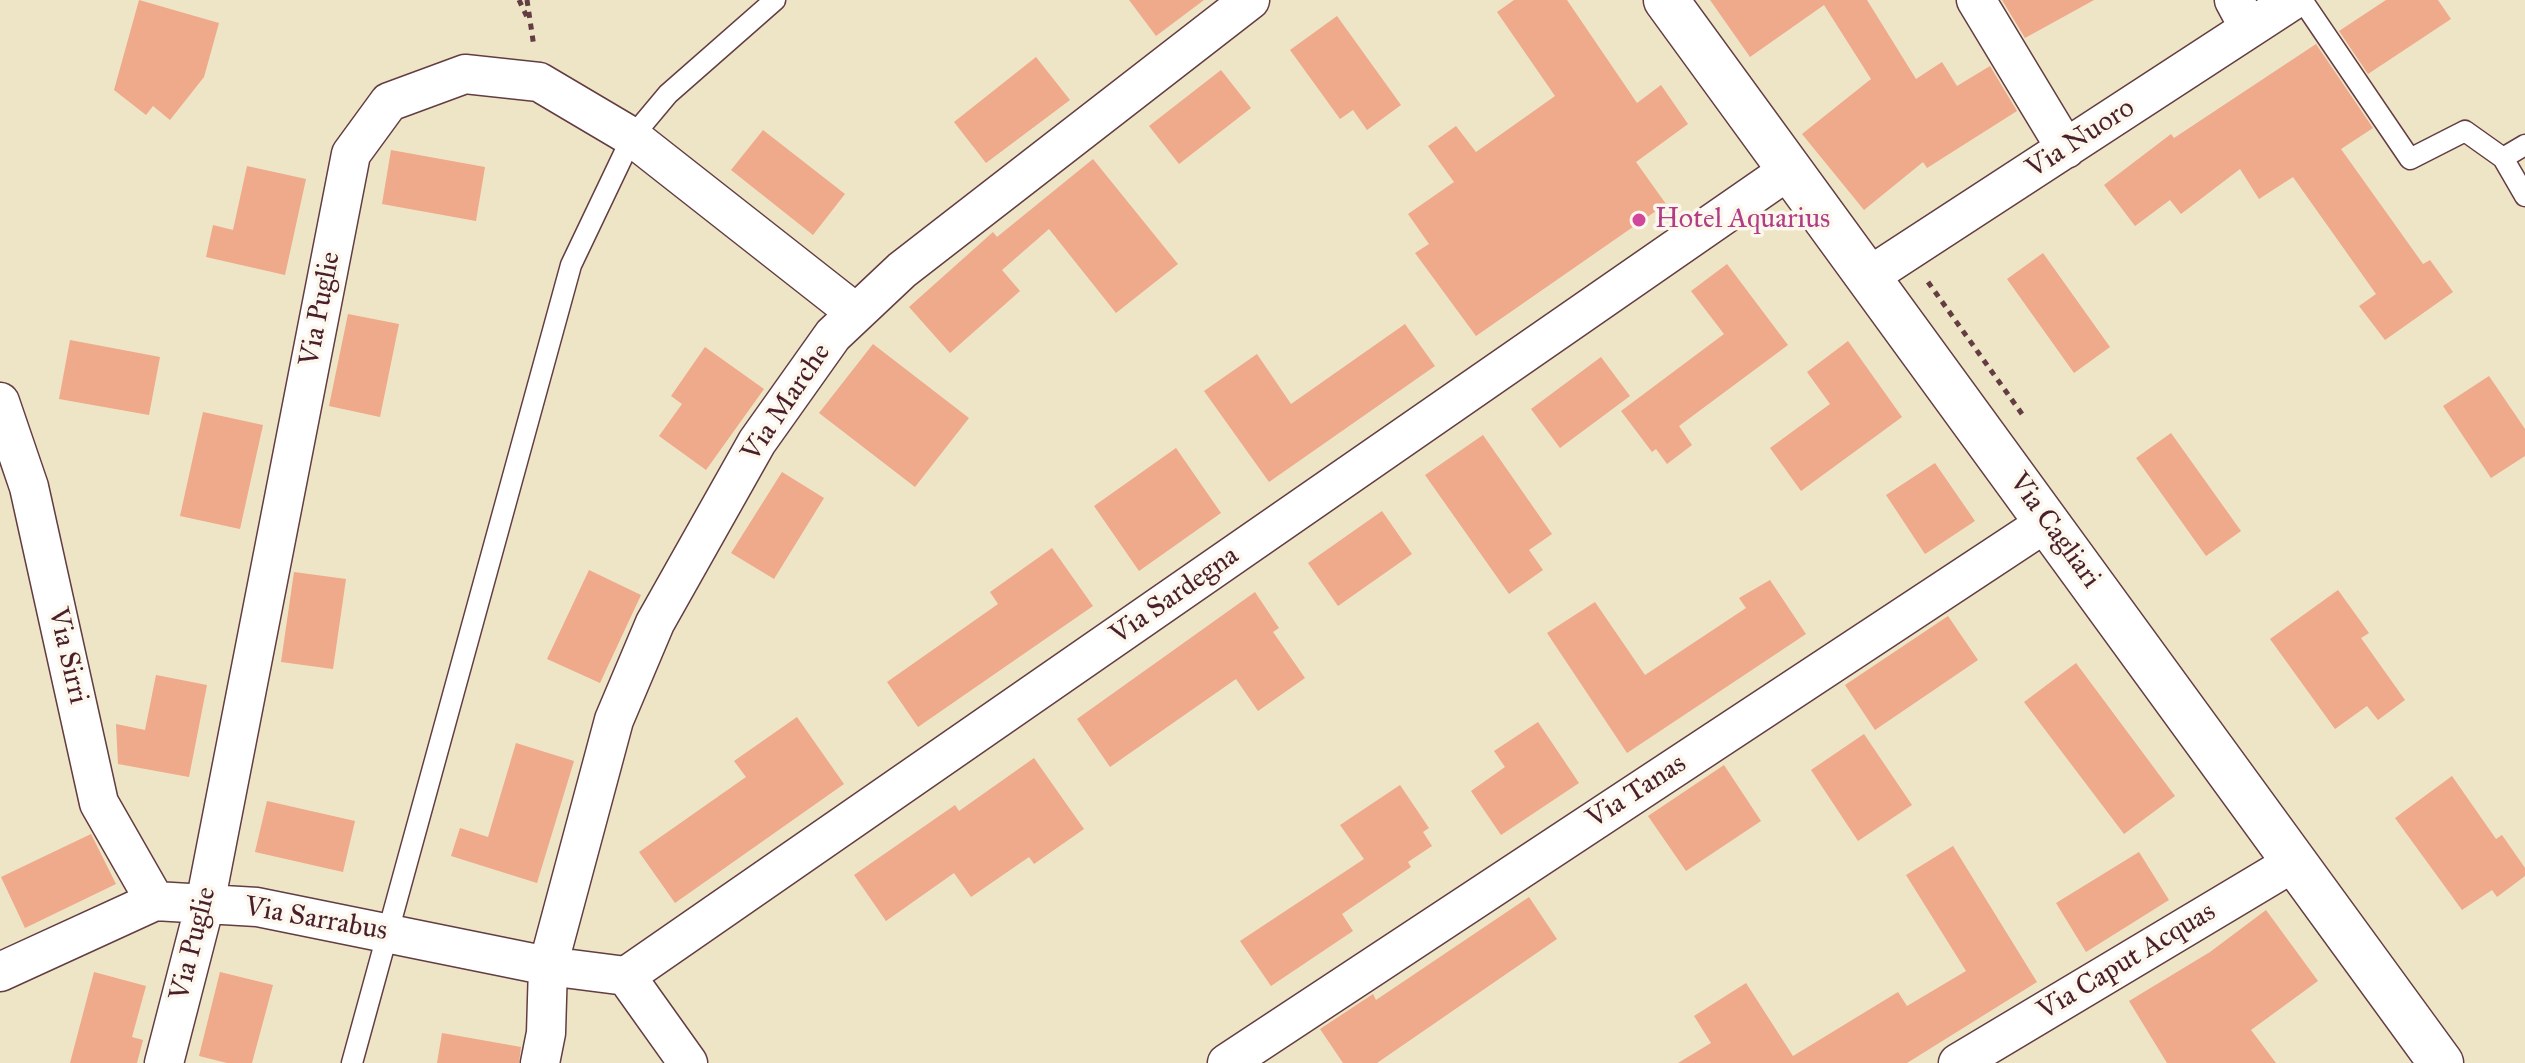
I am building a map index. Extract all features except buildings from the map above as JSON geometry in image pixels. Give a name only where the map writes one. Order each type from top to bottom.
[{"type":"street","name":"Via Marche","points":[[551,1053],[548,966],[614,720],[655,623],[757,442],[833,335],[902,270],[1250,0]]},
{"type":"street","name":"Via Cagliari","points":[[1666,0],[2441,1063]]},
{"type":"street","points":[[1976,0],[2066,149]]},
{"type":"street","name":"Via Nuoro","points":[[1868,277],[2066,149],[2242,14],[2293,0]]},
{"type":"street","name":"Via Puglie","points":[[164,1063],[205,904],[351,154],[389,102],[465,74],[539,82],[632,137],[856,313]]},
{"type":"street","name":"Via Sardegna","points":[[626,976],[1789,170]]},
{"type":"street","name":"Via Sirri","points":[[0,402],[29,487],[99,803],[155,901]]},
{"type":"street","name":"Via Tanas","points":[[1227,1063],[2047,522]]},
{"type":"street","name":"Via Caput Acquas","points":[[1958,1063],[2296,861]]},
{"type":"street","name":"Via Sarrabus","points":[[0,972],[155,901],[257,907],[548,966]]},
{"type":"street","points":[[548,966],[626,976],[688,1063]]},
{"type":"lane","points":[[352,1063],[571,265],[632,137],[668,94],[775,0]]},
{"type":"lane","points":[[2302,0],[2410,159],[2465,131],[2503,158],[2525,196]]},
{"type":"lane","points":[[2503,158],[2525,145]]},
{"type":"path","points":[[519,0],[531,26]]},
{"type":"place","name":"Hotel Aquarius","points":[[1639,220]]}]
